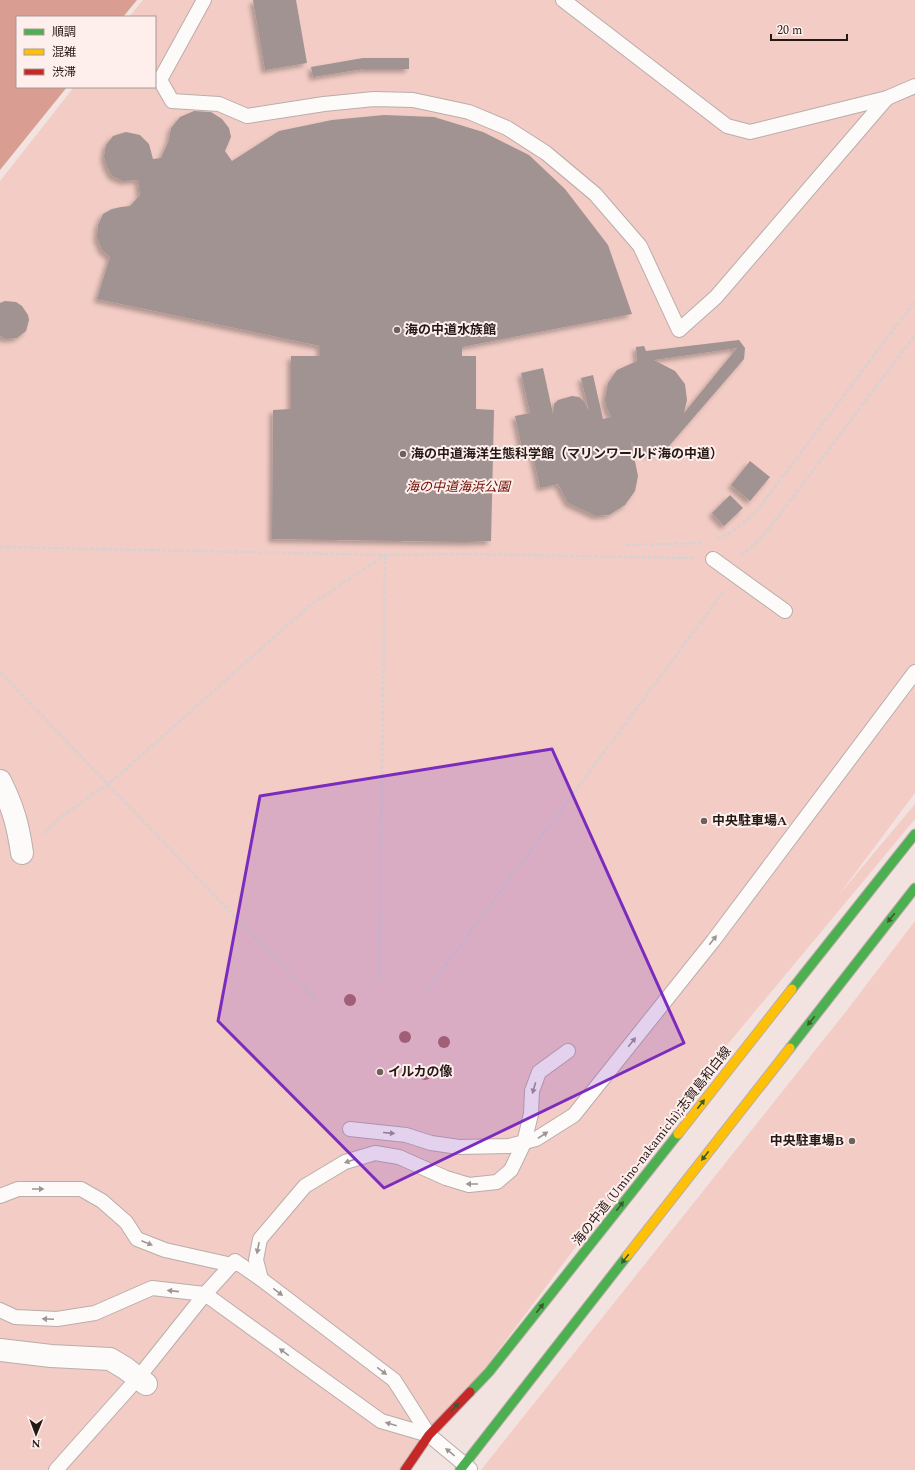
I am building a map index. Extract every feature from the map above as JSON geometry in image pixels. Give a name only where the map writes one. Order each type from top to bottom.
[{"type":"main road","name":"海の中道 (Umino-nakamichi);志賀島和白線","points":[[405,1470],[429,1435],[489,1372],[915,834]]},
{"type":"main road","points":[[465,1468],[915,888]]},
{"type":"street","points":[[0,781],[17,823],[22,853]]},
{"type":"street","points":[[0,1350],[52,1356],[110,1359],[142,1381]]},
{"type":"lane","points":[[204,0],[160,80],[172,101],[219,104],[247,116],[374,99],[413,100],[469,112],[507,128],[546,153],[595,194],[635,240],[640,246],[679,330],[716,297],[887,98]]},
{"type":"lane","points":[[563,0],[727,126],[750,132],[887,98],[915,86]]},
{"type":"lane","points":[[713,559],[736,574],[785,611]]},
{"type":"lane","points":[[350,1129],[406,1135],[431,1143],[459,1147],[509,1146],[536,1139],[574,1115],[713,941],[915,672]]},
{"type":"lane","points":[[261,1279],[256,1260],[260,1240],[305,1186],[345,1162],[375,1153],[399,1157],[446,1178],[469,1185],[497,1182],[512,1170],[524,1143],[531,1114],[532,1091],[539,1072],[568,1051]]},
{"type":"lane","points":[[0,1196],[18,1189],[81,1189],[102,1202],[126,1222],[137,1239],[165,1250],[234,1263],[261,1279],[394,1380],[429,1435],[465,1468]]},
{"type":"lane","points":[[56,1470],[142,1381],[205,1294],[234,1263]]},
{"type":"lane","points":[[0,1310],[15,1317],[57,1319],[95,1313],[152,1288],[205,1294],[381,1421],[429,1435]]},
{"type":"path","points":[[715,540],[732,532],[756,512],[915,301]]},
{"type":"path","points":[[0,547],[385,555],[465,554],[713,559],[733,557],[747,551],[756,543],[777,518],[915,335]]},
{"type":"path","points":[[626,545],[702,543]]},
{"type":"path","points":[[22,853],[62,816],[117,777],[310,606],[385,555]]},
{"type":"path","points":[[379,979],[385,555]]},
{"type":"path","points":[[427,990],[736,574]]},
{"type":"path","points":[[0,672],[108,782],[317,1002]]},
{"type":"highlighted area","points":[[552,749],[684,1043],[384,1188],[218,1021],[260,796]]},
{"type":"green space","name":"海の中道海浜公園","points":[[143,0],[915,0],[915,793],[838,896],[915,804],[915,819],[722,1051],[409,1470],[0,1470],[0,181],[73,88],[156,88],[156,16],[130,16]]},
{"type":"green space","points":[[915,921],[915,1470],[481,1470],[844,1014]]},
{"type":"shaded area","points":[[0,0],[137,0],[124,16],[16,16],[16,88],[66,88],[0,170]]},
{"type":"building","points":[[253,0],[296,0],[307,63],[265,70]]},
{"type":"building","points":[[363,58],[409,58],[409,69],[363,69],[313,77],[311,67]]},
{"type":"building","name":"海の中道水族館","points":[[194,111],[211,112],[222,119],[229,128],[231,137],[225,151],[232,161],[279,131],[332,120],[384,115],[434,117],[483,132],[529,155],[565,189],[608,245],[632,314],[462,347],[462,356],[476,356],[476,409],[494,410],[491,541],[465,542],[272,539],[273,410],[291,409],[291,356],[320,356],[320,346],[97,299],[110,257],[102,250],[97,238],[98,225],[103,214],[112,209],[130,206],[140,195],[138,180],[123,181],[112,176],[104,157],[106,145],[113,136],[126,132],[140,135],[149,144],[153,159],[161,158],[169,140],[171,128],[180,117]]},
{"type":"building","points":[[5,301],[16,302],[22,306],[28,315],[29,320],[26,331],[17,338],[6,339],[0,336],[0,303]]},
{"type":"building","points":[[739,340],[745,348],[744,359],[669,446],[654,455],[642,453],[631,442],[638,476],[635,491],[625,505],[609,515],[596,516],[568,503],[558,484],[540,488],[532,451],[523,453],[515,416],[530,413],[521,373],[543,368],[553,414],[554,404],[558,400],[572,396],[579,397],[584,401],[589,411],[581,378],[593,375],[603,419],[611,417],[606,406],[605,399],[608,383],[617,370],[637,361],[636,347],[644,346],[646,351]],"holes":[[[737,348],[684,413],[687,400],[685,384],[675,371],[654,360]]]},
{"type":"building","points":[[750,461],[770,477],[750,501],[731,485]]},
{"type":"building","points":[[730,495],[743,508],[724,526],[712,513]]},
{"type":"traffic: fast","points":[[792,989],[915,834]]},
{"type":"traffic: fast","points":[[790,1048],[915,888]]},
{"type":"traffic: fast","points":[[470,1392],[489,1372],[678,1134]]},
{"type":"traffic: fast","points":[[460,1470],[627,1256]]},
{"type":"traffic: slow","points":[[678,1134],[792,989]]},
{"type":"traffic: slow","points":[[627,1256],[790,1048]]},
{"type":"traffic: jam","points":[[405,1470],[429,1435],[470,1392]]},
{"type":"place","name":"海の中道水族館","points":[[397,330]]},
{"type":"place","name":"海の中道海洋生態科学館（マリンワールド海の中道）","points":[[403,454]]},
{"type":"place","name":"中央駐車場A","points":[[704,821]]},
{"type":"place","name":"イルカの像","points":[[380,1072]]},
{"type":"place","name":"中央駐車場B","points":[[852,1141]]}]
